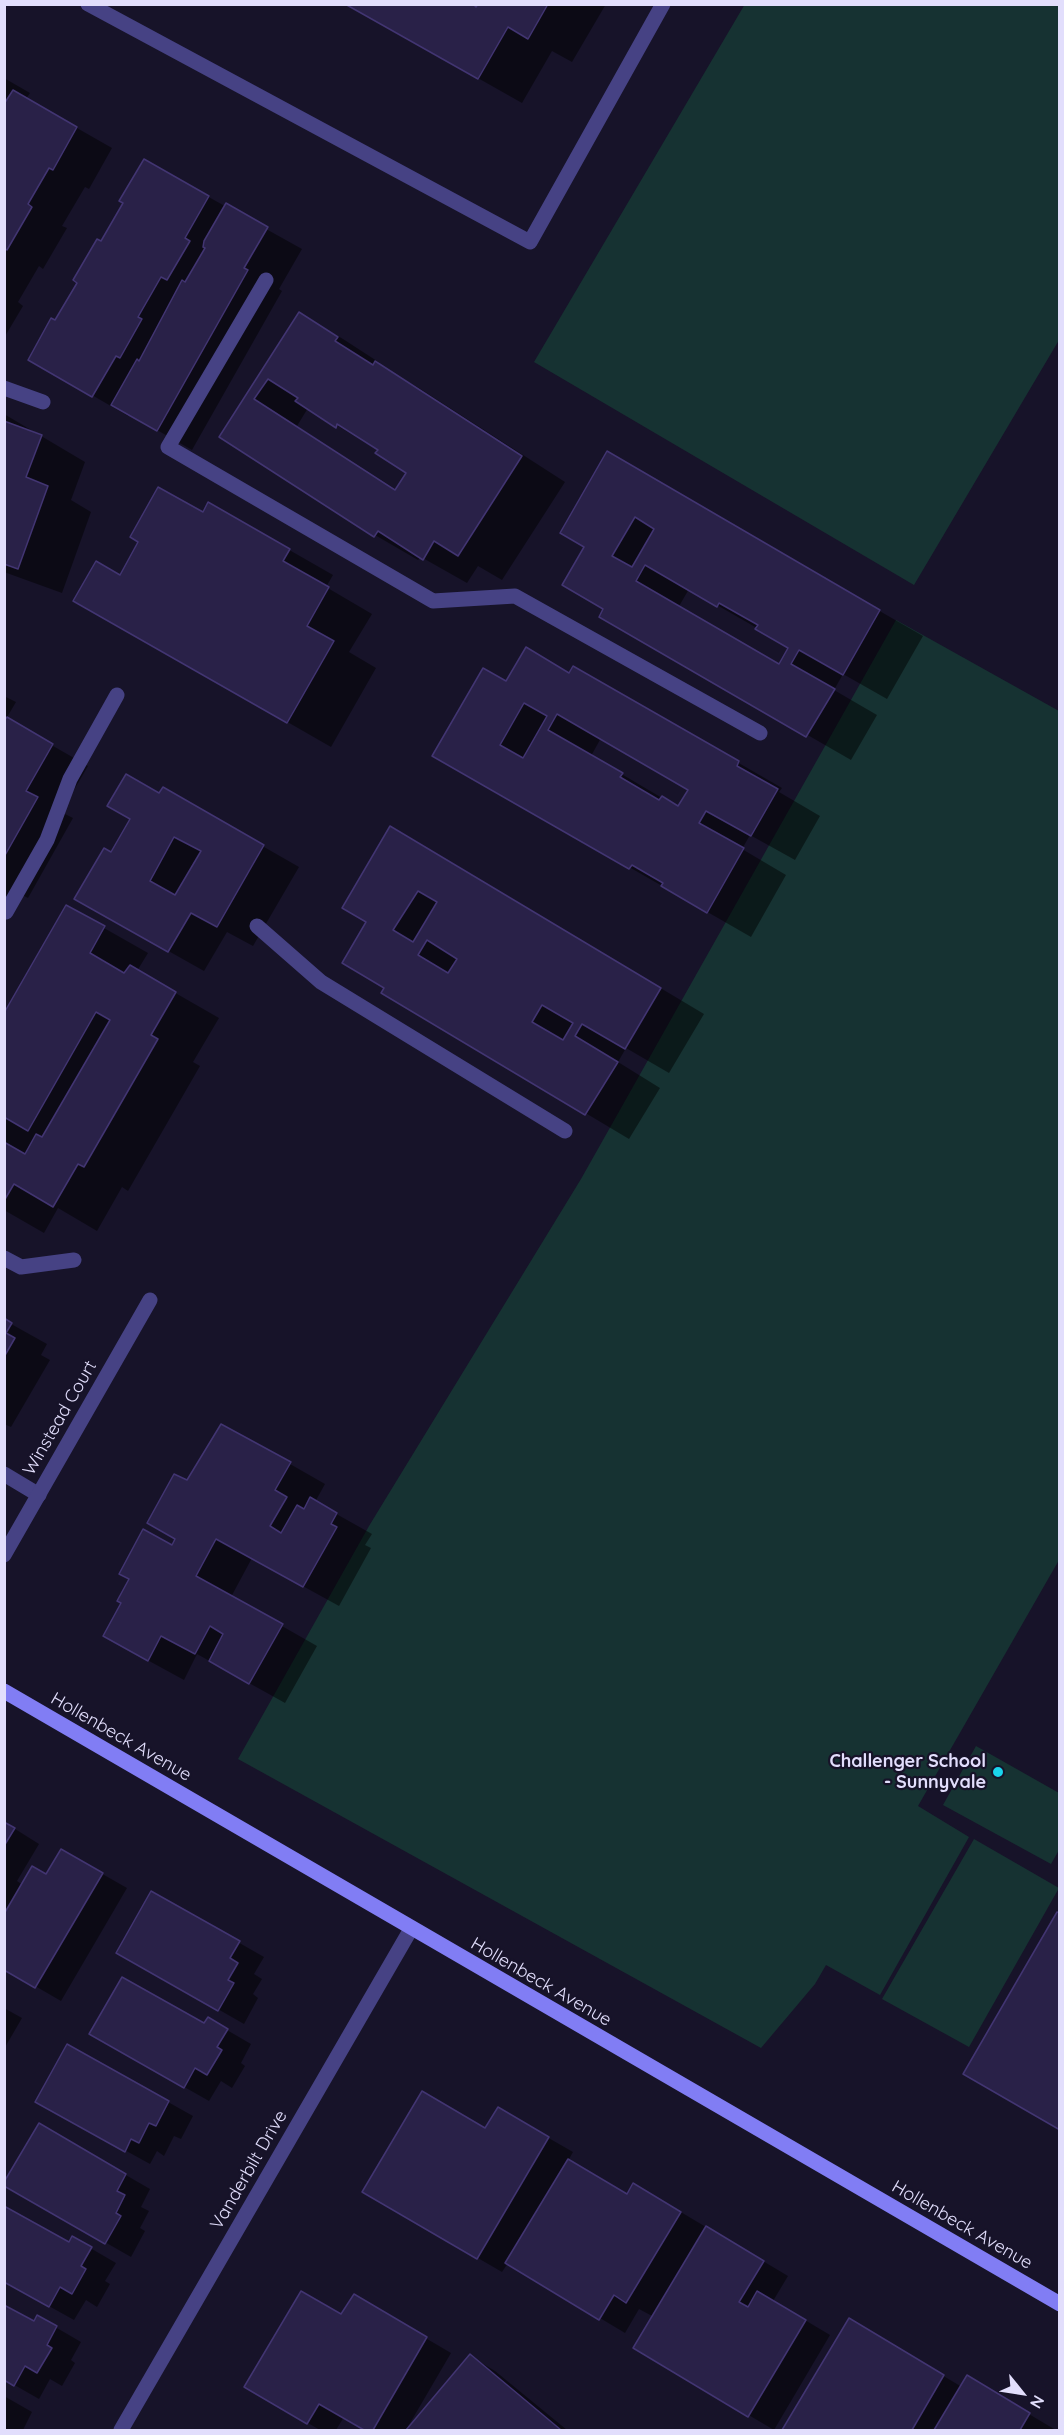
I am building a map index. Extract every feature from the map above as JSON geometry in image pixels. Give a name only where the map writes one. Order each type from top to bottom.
[{"type":"street","points":[[88,4],[530,242],[663,4]]},
{"type":"street","points":[[266,280],[168,447],[433,601],[515,596],[760,733]]},
{"type":"street","points":[[4,388],[43,402]]},
{"type":"street","points":[[6,912],[47,840],[70,779],[117,695]]},
{"type":"street","points":[[257,926],[321,982],[565,1131]]},
{"type":"street","points":[[4,1258],[21,1267],[74,1260]]},
{"type":"street","name":"Winstead Court","points":[[4,1556],[150,1300]]},
{"type":"street","points":[[4,1474],[39,1495]]},
{"type":"street","name":"Hollenbeck Avenue","points":[[4,1691],[1059,2304]]},
{"type":"street","name":"Vanderbilt Drive","points":[[121,2430],[411,1929]]},
{"type":"green space","points":[[745,4],[1059,5],[1059,340],[914,585],[534,362]]},
{"type":"green space","points":[[896,620],[1059,711],[1059,1560],[918,1806],[969,1837],[880,1995],[826,1965],[815,1984],[761,2048],[238,1759],[369,1526],[581,1179]]},
{"type":"green space","points":[[976,1746],[1059,1793],[1059,1850],[1051,1864],[943,1805]]},
{"type":"green space","points":[[974,1839],[1059,1888],[969,2047],[882,1999]]},
{"type":"building","points":[[345,4],[473,4],[476,7],[478,4],[548,4],[528,39],[508,27],[478,79]]},
{"type":"building","points":[[13,90],[77,127],[53,170],[49,168],[28,204],[32,207],[7,250],[4,248],[4,104]]},
{"type":"building","points":[[144,159],[209,196],[185,238],[190,241],[167,280],[161,277],[138,317],[142,319],[120,358],[116,356],[92,397],[28,360],[51,318],[55,320],[77,283],[73,280],[97,239],[101,241],[123,203],[119,201]]},
{"type":"building","points":[[226,203],[268,227],[244,268],[248,270],[157,431],[111,405],[137,359],[139,361],[182,280],[185,282],[205,248],[203,247],[204,241]]},
{"type":"building","points":[[299,312],[338,337],[335,341],[373,365],[375,361],[522,456],[458,556],[434,541],[423,560],[378,531],[374,537],[219,437]],"holes":[[[268,379],[298,398],[295,401],[336,428],[337,424],[378,450],[375,453],[406,473],[395,490],[254,399]]]},
{"type":"building","points":[[4,421],[42,435],[26,477],[48,486],[18,569],[4,564]]},
{"type":"building","points":[[607,451],[880,610],[843,675],[799,650],[791,664],[835,689],[806,737],[599,617],[603,609],[562,585],[584,547],[560,533]],"holes":[[[635,517],[654,529],[632,567],[612,556]],[[645,565],[717,607],[719,603],[758,625],[755,629],[788,648],[779,664],[636,581]]]},
{"type":"building","points":[[158,487],[203,512],[208,502],[290,549],[283,561],[329,587],[307,626],[334,641],[287,723],[73,601],[96,561],[120,575],[138,542],[130,537]]},
{"type":"building","points":[[526,647],[569,673],[573,666],[739,761],[737,766],[778,789],[751,836],[706,811],[699,823],[744,848],[707,913],[661,886],[663,883],[632,865],[629,869],[432,756],[483,668],[506,681]],"holes":[[[524,703],[547,716],[523,758],[500,745]],[[557,714],[688,790],[678,806],[662,796],[659,800],[620,777],[623,773],[548,730]]]},
{"type":"building","points":[[7,717],[53,744],[26,791],[38,797],[4,857],[4,721]]},
{"type":"building","points":[[126,774],[159,793],[163,787],[264,845],[217,927],[191,913],[168,952],[74,899],[104,848],[111,852],[130,819],[107,806]],"holes":[[[174,837],[201,851],[175,895],[150,881]]]},
{"type":"building","points":[[390,826],[661,988],[625,1049],[582,1024],[575,1036],[618,1062],[585,1115],[381,993],[384,988],[342,963],[366,922],[342,908]],"holes":[[[418,891],[437,902],[413,942],[393,930]],[[427,940],[457,959],[448,973],[418,955]],[[542,1005],[573,1023],[563,1040],[532,1022]]]},
{"type":"building","points":[[66,905],[105,926],[90,953],[124,973],[130,965],[176,992],[151,1035],[158,1039],[84,1167],[78,1164],[53,1207],[14,1184],[4,1201],[4,1142],[25,1154],[36,1134],[42,1137],[110,1020],[96,1012],[28,1131],[4,1117],[4,1013]]},
{"type":"building","points":[[4,1318],[12,1323],[6,1333],[15,1338],[4,1357]]},
{"type":"building","points":[[221,1424],[291,1462],[275,1490],[287,1497],[270,1526],[281,1533],[297,1505],[304,1509],[310,1497],[337,1513],[331,1524],[337,1527],[303,1587],[216,1539],[196,1576],[283,1624],[249,1684],[209,1661],[223,1634],[210,1626],[195,1654],[161,1636],[148,1661],[103,1636],[121,1603],[117,1601],[129,1579],[119,1574],[143,1529],[172,1545],[175,1539],[147,1523],[174,1474],[187,1480]]},
{"type":"building","points":[[4,1822],[15,1828],[4,1846]]},
{"type":"building","points":[[61,1849],[103,1873],[35,1988],[4,1970],[4,1914],[32,1866],[46,1874]]},
{"type":"building","points":[[151,1891],[240,1941],[230,1958],[238,1963],[228,1980],[234,1983],[218,2011],[116,1953]]},
{"type":"building","points":[[1057,1912],[1060,1913],[1060,2130],[963,2074]]},
{"type":"building","points":[[122,1977],[204,2023],[208,2017],[228,2029],[217,2047],[222,2050],[207,2075],[195,2068],[184,2088],[89,2034]]},
{"type":"building","points":[[67,2044],[169,2101],[156,2126],[149,2123],[139,2143],[131,2139],[125,2152],[35,2102]]},
{"type":"building","points":[[422,2091],[485,2128],[498,2107],[549,2137],[477,2259],[362,2192]]},
{"type":"building","points":[[39,2123],[126,2174],[117,2191],[125,2195],[116,2213],[121,2216],[105,2244],[4,2186],[4,2182]]},
{"type":"building","points":[[568,2159],[627,2194],[633,2183],[681,2212],[626,2303],[614,2295],[599,2320],[505,2263]]},
{"type":"building","points":[[4,2206],[69,2242],[72,2236],[92,2247],[81,2266],[86,2269],[72,2294],[60,2287],[49,2307],[4,2282]]},
{"type":"building","points":[[706,2226],[764,2261],[739,2302],[748,2307],[757,2291],[806,2320],[748,2417],[633,2348]]},
{"type":"building","points":[[301,2291],[341,2314],[354,2294],[427,2337],[373,2430],[364,2430],[319,2404],[307,2424],[244,2387]]},
{"type":"building","points":[[4,2305],[34,2321],[37,2315],[57,2326],[47,2345],[52,2348],[37,2373],[25,2366],[14,2386],[4,2380]]},
{"type":"building","points":[[849,2318],[944,2375],[912,2430],[782,2430]]},
{"type":"building","points":[[470,2354],[561,2430],[406,2430]]},
{"type":"building","points":[[967,2375],[1030,2413],[1020,2430],[934,2430]]},
{"type":"place","name":"Challenger School - Sunnyvale","points":[[998,1772]]}]
